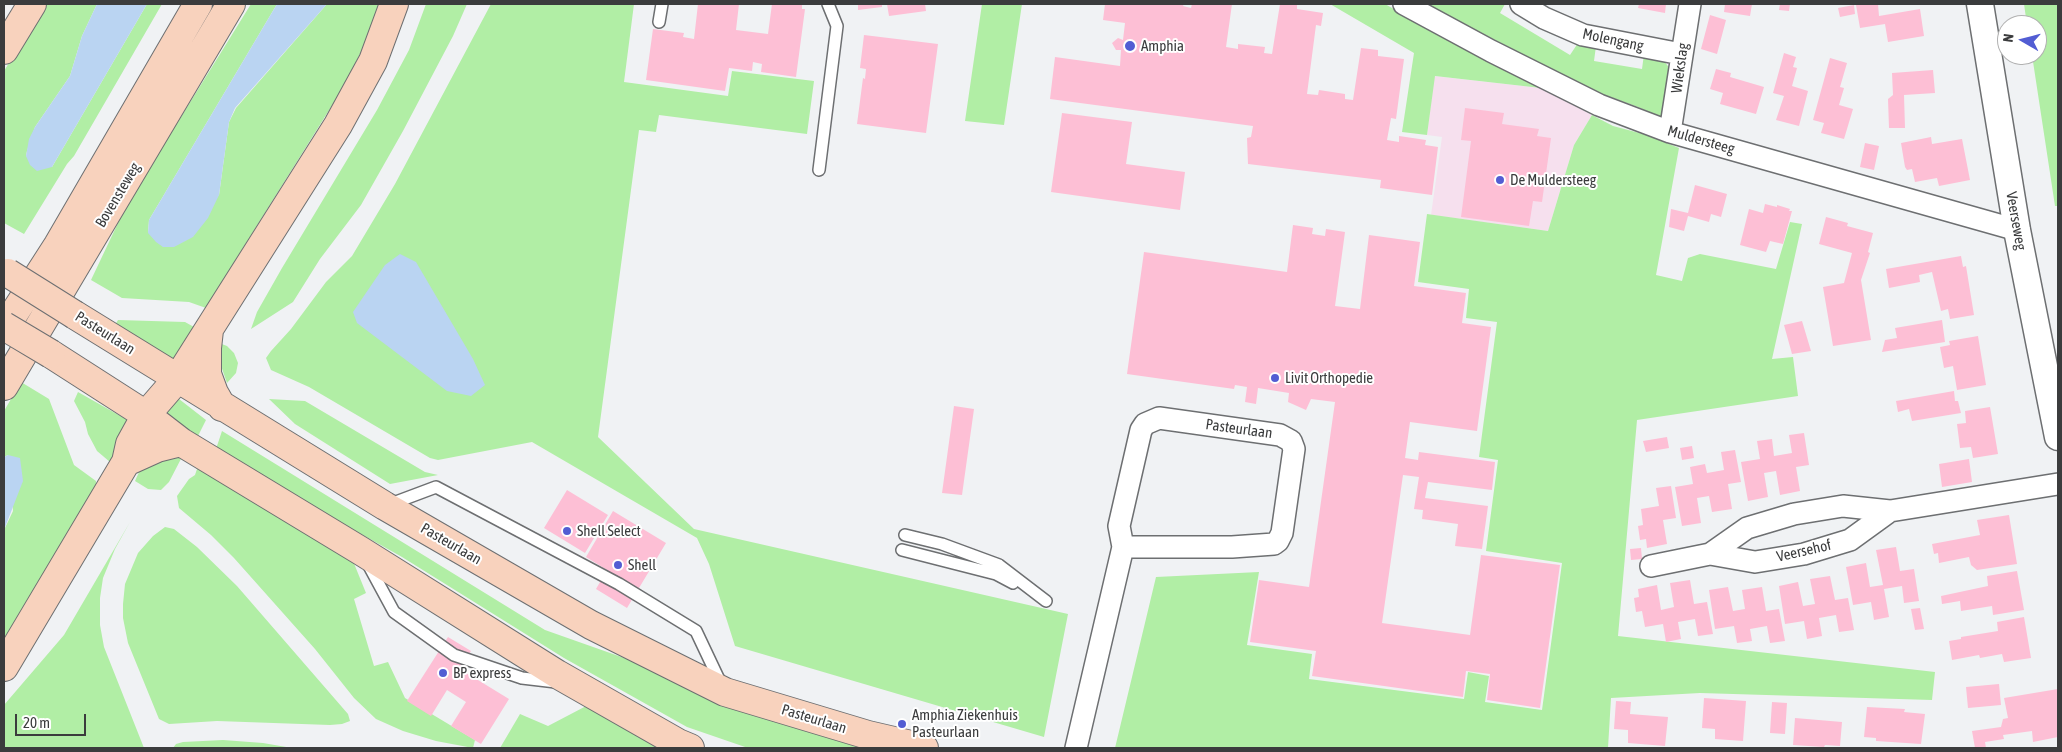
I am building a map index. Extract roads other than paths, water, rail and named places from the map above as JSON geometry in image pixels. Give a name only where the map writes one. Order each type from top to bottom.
[{"type":"main road","points":[[4,50],[32,4]]},
{"type":"main road","name":"Bovensteweg","points":[[4,327],[58,245],[198,4]]},
{"type":"main road","name":"Bovensteweg","points":[[4,386],[231,4]]},
{"type":"main road","points":[[4,667],[126,462],[130,444],[146,415],[178,378],[338,125],[373,61],[394,4]]},
{"type":"main road","name":"Pasteurlaan","points":[[6,272],[385,506],[591,625],[725,692],[868,735],[924,748]]},
{"type":"main road","points":[[4,327],[146,415],[181,442],[577,685],[690,748]]},
{"type":"main road","points":[[210,327],[206,348],[207,374],[222,407]]},
{"type":"main road","points":[[126,462],[157,448],[181,442]]},
{"type":"street","name":"Muldersteeg","points":[[1404,4],[1491,51],[1599,105],[1670,132],[2017,230]]},
{"type":"street","name":"Molengang","points":[[1520,4],[1544,18],[1583,35],[1681,54]]},
{"type":"street","name":"Wiekslag","points":[[1670,132],[1690,4]]},
{"type":"street","name":"Veerseweg","points":[[1980,4],[2017,230],[2050,350],[2058,437]]},
{"type":"street","name":"Pasteurlaan","points":[[1076,748],[1123,547],[1119,526],[1141,430],[1152,420],[1159,418],[1280,435],[1291,441],[1294,449],[1282,533],[1274,544],[1232,547],[1123,547]]},
{"type":"street","name":"Veersehof","points":[[1710,554],[1747,528],[1794,514],[1843,506],[1890,511],[2058,484]]},
{"type":"street","name":"Veersehof","points":[[1651,566],[1710,554],[1755,562],[1804,554],[1850,540],[1890,511]]},
{"type":"lane","points":[[659,22],[662,4]]},
{"type":"lane","points":[[819,170],[837,26],[828,4]]},
{"type":"lane","points":[[385,506],[436,487],[619,584],[696,630],[725,692]]},
{"type":"lane","points":[[902,550],[996,574],[1046,601],[999,565],[942,544],[905,535]]},
{"type":"lane","points":[[361,551],[394,612],[454,655],[522,678],[577,685]]},
{"type":"water","points":[[97,4],[147,4],[52,167],[37,171],[30,165],[26,156],[29,139],[35,127],[70,76],[82,36]]},
{"type":"water","points":[[277,4],[327,4],[235,108],[229,122],[219,195],[208,218],[193,237],[174,247],[163,247],[148,233],[149,220]]},
{"type":"water","points":[[400,254],[416,262],[473,359],[485,385],[471,396],[447,391],[357,323],[353,312],[385,265]]},
{"type":"water","points":[[8,455],[20,458],[23,481],[4,530],[4,457]]},
{"type":"place","name":"Amphia","points":[[1130,46]]},
{"type":"place","name":"De Muldersteeg","points":[[1500,180]]},
{"type":"place","name":"Livit Orthopedie","points":[[1275,378]]},
{"type":"place","name":"Shell Select","points":[[567,531]]},
{"type":"place","name":"Shell","points":[[618,565]]},
{"type":"place","name":"BP express","points":[[443,673]]},
{"type":"place","name":"Amphia Ziekenhuis Pasteurlaan","points":[[902,724]]}]
